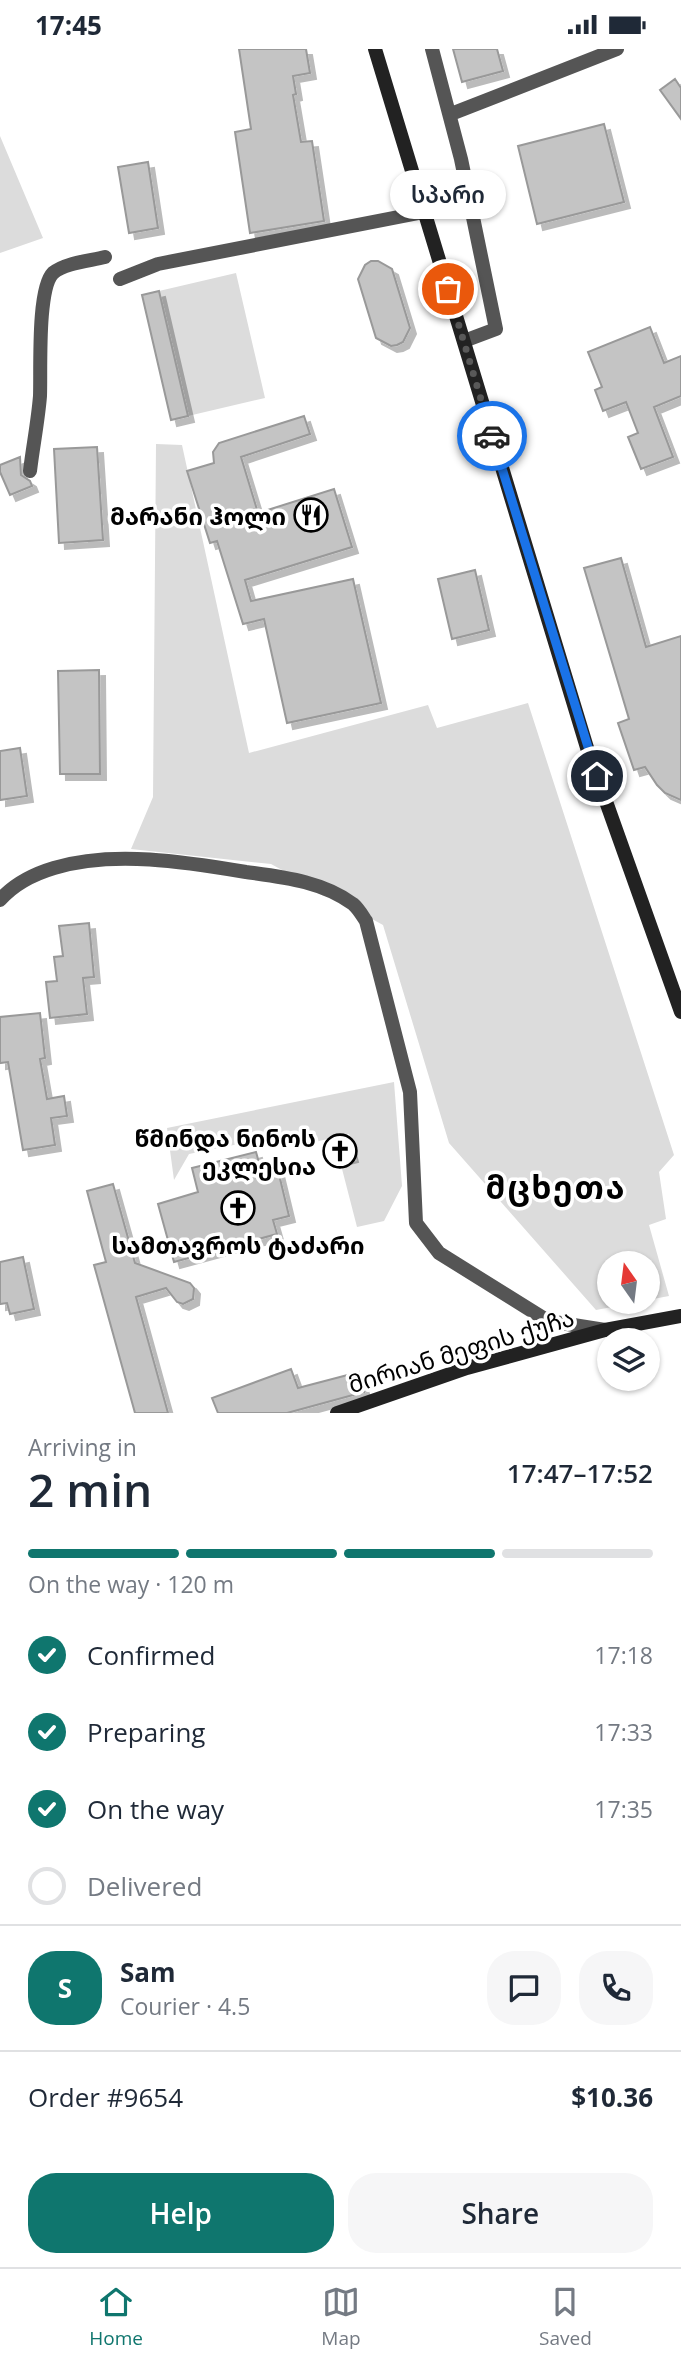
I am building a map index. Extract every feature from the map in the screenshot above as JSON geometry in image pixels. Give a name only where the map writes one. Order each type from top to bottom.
[{"type":"main road","points":[[375,49],[589,751],[681,1012]]},
{"type":"main road","name":"მირიან მეფის ქუჩა","points":[[616,1328],[681,1316]]},
{"type":"main road","name":"მირიან მეფის ქუჩა","points":[[337,1413],[467,1368],[597,1332]]},
{"type":"street","points":[[432,49],[451,114],[496,329],[464,341]]},
{"type":"street","points":[[451,114],[617,49]]},
{"type":"street","points":[[120,279],[158,264],[424,212]]},
{"type":"street","points":[[30,471],[40,397],[42,317],[48,280],[55,272],[68,266],[105,257]]},
{"type":"street","points":[[0,900],[12,887],[55,867],[111,859],[180,861],[290,878],[314,884],[355,905],[366,921],[410,1092],[416,1223],[439,1253],[548,1321],[597,1329]]},
{"type":"shaded area","points":[[0,136],[43,238],[0,253]]},
{"type":"shaded area","points":[[236,273],[265,398],[188,416],[159,291]]},
{"type":"shaded area","points":[[156,444],[182,445],[249,753],[428,705],[437,728],[528,703],[674,1155],[659,1172],[666,1219],[649,1225],[656,1251],[597,1251],[597,1310],[449,1143],[383,925],[271,864],[131,849],[153,797]]},
{"type":"shaded area","points":[[394,1082],[402,1186],[384,1221],[357,1227],[341,1165],[357,1161],[349,1134],[298,1146],[268,1138],[189,1154],[174,1180],[167,1128]]},
{"type":"shaded area","points":[[660,1264],[669,1296],[660,1298]]},
{"type":"building","points":[[239,49],[306,49],[310,73],[293,76],[296,94],[293,95],[301,142],[312,141],[324,221],[250,233],[235,132],[251,129]]},
{"type":"building","points":[[453,49],[497,49],[503,71],[462,82]]},
{"type":"building","points":[[675,79],[681,88],[681,119],[660,90]]},
{"type":"building","points":[[604,124],[624,202],[537,224],[518,146]]},
{"type":"building","points":[[148,162],[158,228],[129,233],[118,167]]},
{"type":"building","points":[[378,261],[392,269],[410,328],[403,342],[397,345],[391,346],[376,338],[358,279],[365,265]]},
{"type":"building","points":[[159,291],[188,416],[171,420],[142,295]]},
{"type":"building","points":[[650,327],[664,363],[681,356],[681,396],[654,407],[673,457],[641,469],[628,437],[638,433],[626,402],[603,411],[595,390],[602,387],[588,352]]},
{"type":"building","points":[[304,416],[310,434],[241,457],[258,513],[334,489],[352,547],[245,580],[251,601],[353,579],[381,703],[287,723],[264,619],[243,624],[217,541],[210,543],[187,471],[214,463],[213,452],[219,443]]},
{"type":"building","points":[[97,447],[103,540],[59,543],[54,449]]},
{"type":"building","points":[[20,457],[21,475],[30,481],[32,486],[10,495],[0,472],[0,465]]},
{"type":"building","points":[[621,558],[646,647],[681,636],[681,800],[665,793],[645,767],[634,770],[618,723],[629,719],[584,568]]},
{"type":"building","points":[[475,570],[489,630],[452,639],[438,579]]},
{"type":"building","points":[[99,670],[100,774],[60,774],[58,671]]},
{"type":"building","points":[[20,748],[27,796],[0,800],[0,751]]},
{"type":"building","points":[[89,923],[94,977],[83,978],[87,1014],[50,1018],[46,982],[57,981],[54,957],[63,956],[59,926]]},
{"type":"building","points":[[40,1013],[45,1058],[40,1059],[47,1099],[64,1096],[67,1116],[51,1118],[55,1145],[23,1150],[8,1062],[0,1063],[0,1017]]},
{"type":"building","name":"წმინდა ნინოს ეკლესია","points":[[348,1141],[352,1156],[332,1161],[328,1146]]},
{"type":"building","name":"სამთავროს ტაძარი","points":[[256,1152],[260,1166],[276,1162],[289,1216],[273,1220],[277,1234],[174,1262],[158,1204],[198,1192],[192,1168]]},
{"type":"building","points":[[113,1184],[135,1263],[190,1283],[194,1288],[193,1299],[183,1304],[177,1302],[166,1288],[136,1297],[168,1413],[135,1413],[94,1265],[106,1262],[87,1191]]},
{"type":"building","points":[[23,1257],[34,1309],[10,1314],[7,1303],[0,1304],[0,1262]]},
{"type":"building","points":[[291,1369],[298,1388],[359,1372],[364,1392],[287,1413],[218,1413],[212,1398]]},
{"type":"way so far","points":[[448,289],[492,436]]},
{"type":"place","name":"სპარი","points":[[448,289]]},
{"type":"place","name":"მარანი ჰოლი","points":[[311,515]]},
{"type":"place","name":"წმინდა ნინოს ეკლესია","points":[[340,1151]]},
{"type":"place","name":"სამთავროს ტაძარი","points":[[238,1208]]},
{"type":"district","name":"მცხეთა","points":[[556,1186]]},
{"type":"route","points":[[492,436],[597,776]]}]
